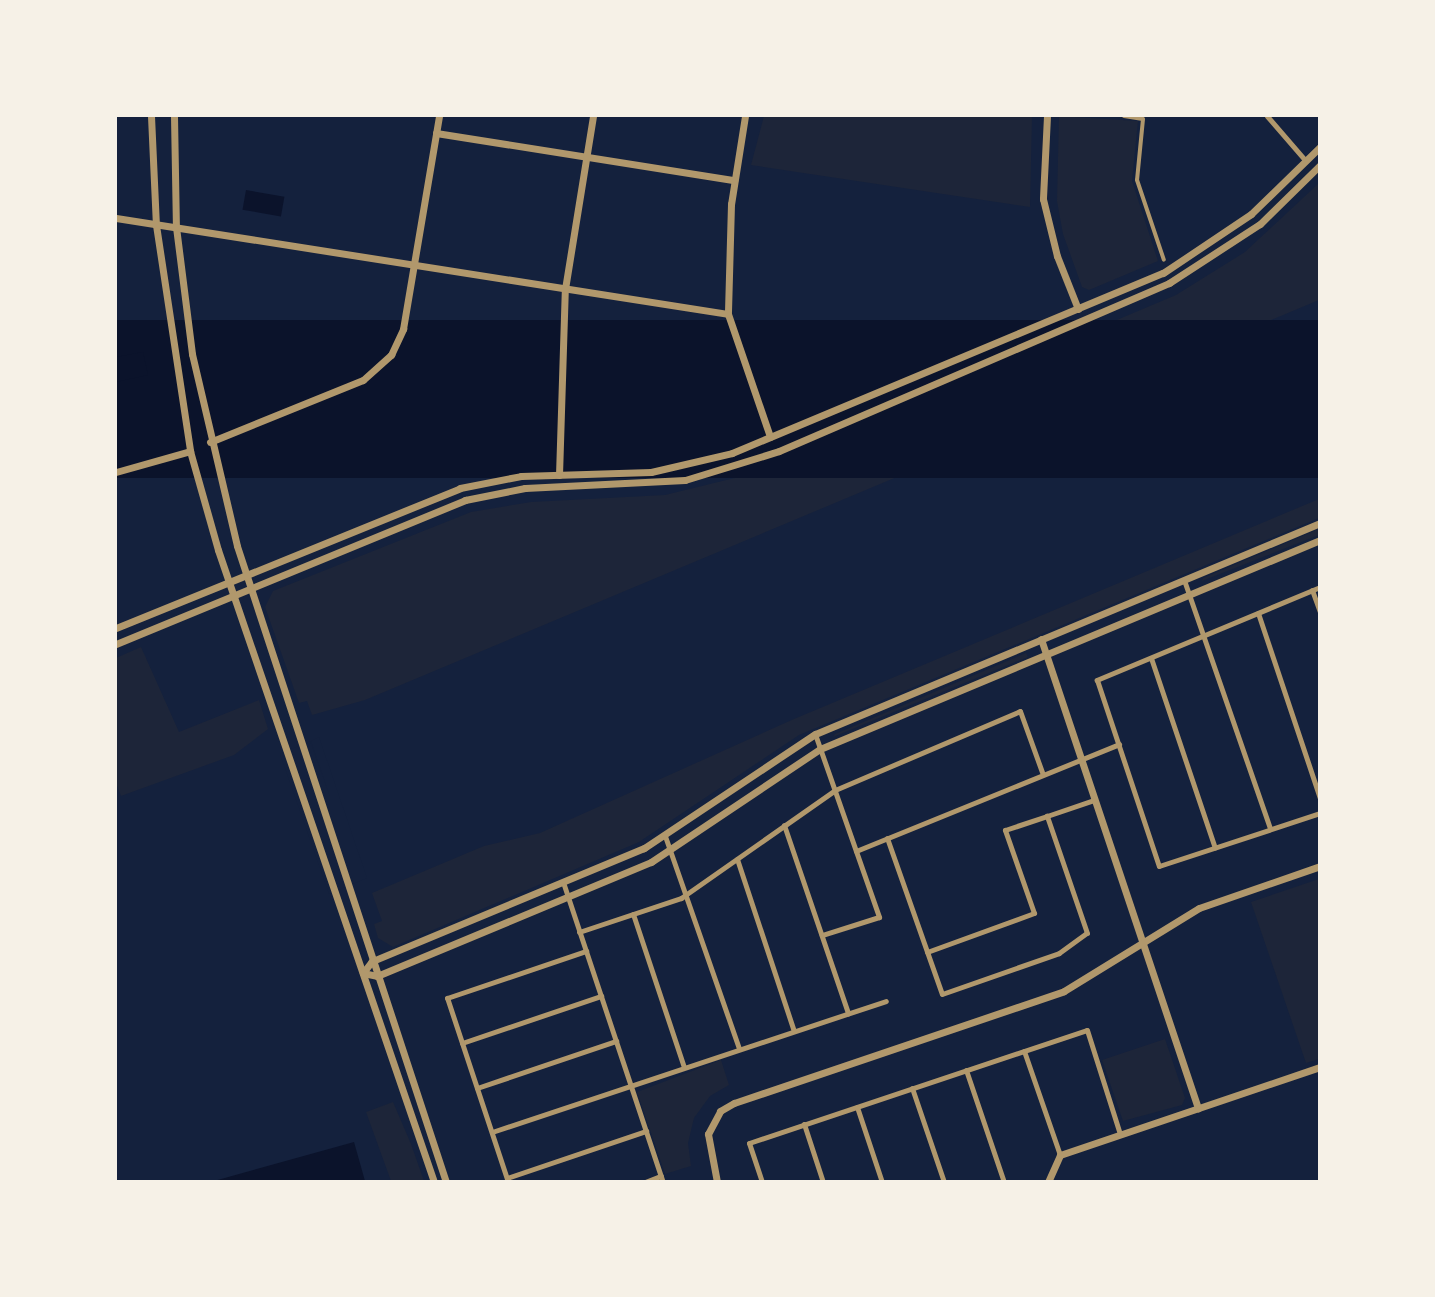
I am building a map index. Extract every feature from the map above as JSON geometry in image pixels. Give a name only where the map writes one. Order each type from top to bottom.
[{"type":"street","points":[[151,116],[156,225],[190,452],[218,550],[236,593],[434,1182]]},
{"type":"street","points":[[174,116],[176,227],[192,354],[210,442],[237,546],[295,729],[446,1182]]},
{"type":"street","points":[[210,442],[378,369],[398,343],[439,116]]},
{"type":"street","points":[[559,475],[565,289],[593,116]]},
{"type":"street","points":[[745,116],[734,180],[728,314],[770,437]]},
{"type":"street","points":[[1047,116],[1043,199],[1057,256],[1078,309]]},
{"type":"street","points":[[1124,116],[1143,119],[1137,180],[1164,260]]},
{"type":"street","points":[[1267,116],[1305,160]]},
{"type":"street","points":[[436,133],[734,180]]},
{"type":"street","points":[[116,628],[460,489],[559,475],[684,467],[770,437],[1163,273],[1206,248],[1320,147]]},
{"type":"street","points":[[116,644],[465,500],[525,488],[685,480],[779,451],[1169,283],[1260,224],[1320,165]]},
{"type":"street","points":[[116,218],[728,314]]},
{"type":"street","points":[[116,472],[190,452]]},
{"type":"street","points":[[363,973],[372,961],[562,882],[665,836],[815,734],[1320,523]]},
{"type":"street","points":[[363,973],[377,976],[568,897],[672,850],[820,749],[1320,540]]},
{"type":"street","points":[[1184,580],[1270,829]]},
{"type":"street","points":[[1320,587],[1097,680],[1159,866],[1320,813]]},
{"type":"street","points":[[1312,590],[1320,612]]},
{"type":"street","points":[[1258,613],[1320,798]]},
{"type":"street","points":[[1041,639],[1197,1108]]},
{"type":"street","points":[[1151,658],[1215,848]]},
{"type":"street","points":[[579,932],[688,893],[835,790],[1020,711],[1042,772]]},
{"type":"street","points":[[815,734],[879,917],[822,936]]},
{"type":"street","points":[[856,851],[1080,756],[1119,744]]},
{"type":"street","points":[[927,952],[1034,913],[1005,830],[1095,800]]},
{"type":"street","points":[[887,838],[942,994],[1059,953],[1087,933],[1047,816]]},
{"type":"street","points":[[784,825],[848,1013]]},
{"type":"street","points":[[665,836],[688,893],[739,1048]]},
{"type":"street","points":[[737,859],[794,1031]]},
{"type":"street","points":[[717,1182],[708,1134],[720,1111],[734,1103],[1064,991],[1199,908],[1320,866]]},
{"type":"street","points":[[562,882],[662,1179],[645,1182]]},
{"type":"street","points":[[633,914],[684,1067]]},
{"type":"street","points":[[586,951],[447,998],[508,1180],[646,1131]]},
{"type":"street","points":[[462,1042],[601,996]]},
{"type":"street","points":[[492,1132],[886,1001]]},
{"type":"street","points":[[762,1182],[749,1143],[1087,1030],[1120,1134]]},
{"type":"street","points":[[477,1088],[616,1041]]},
{"type":"street","points":[[1024,1051],[1060,1155],[1048,1182]]},
{"type":"street","points":[[1060,1155],[1320,1067]]},
{"type":"street","points":[[966,1070],[1004,1182]]},
{"type":"street","points":[[912,1088],[944,1182]]},
{"type":"street","points":[[857,1107],[882,1182]]},
{"type":"street","points":[[804,1124],[823,1182]]},
{"type":"shaded area","points":[[764,116],[1032,116],[1030,207],[751,165]]},
{"type":"shaded area","points":[[1059,116],[1138,121],[1132,181],[1158,261],[1089,290],[1082,287],[1063,234],[1057,201]]},
{"type":"shaded area","points":[[1319,183],[1319,300],[365,700],[312,715],[307,701],[299,703],[265,607],[273,591],[471,512],[531,502],[665,495],[751,474],[1176,295],[1245,252]]},
{"type":"shaded area","points":[[246,190],[284,197],[281,216],[243,210]]},
{"type":"shaded area","points":[[116,320],[1319,320],[1319,478],[116,478]]},
{"type":"shaded area","points":[[203,345],[360,369],[225,426],[218,422]]},
{"type":"shaded area","points":[[143,352],[148,375],[116,382],[116,357]]},
{"type":"shaded area","points":[[173,433],[172,448],[116,462],[116,442]]},
{"type":"shaded area","points":[[1319,499],[1319,518],[799,735],[639,842],[393,947],[378,938],[374,924],[382,921],[372,893],[484,846],[540,833],[794,719]]},
{"type":"shaded area","points":[[1319,529],[1319,535],[1202,581],[1203,578]]},
{"type":"shaded area","points":[[141,647],[179,732],[259,700],[268,729],[234,755],[121,796],[116,783],[116,658]]},
{"type":"shaded area","points":[[1026,653],[1028,657],[833,737],[835,734]]},
{"type":"shaded area","points":[[1319,879],[1319,1059],[1306,1063],[1251,902]]},
{"type":"shaded area","points":[[1165,1039],[1185,1098],[1182,1105],[1123,1121],[1102,1060]]},
{"type":"shaded area","points":[[721,1060],[729,1085],[710,1096],[694,1118],[688,1143],[691,1166],[665,1174],[637,1092]]},
{"type":"shaded area","points":[[393,1102],[424,1181],[391,1181],[366,1112]]},
{"type":"shaded area","points":[[354,1142],[365,1181],[214,1181]]},
{"type":"pier","points":[[319,737],[367,878],[329,894],[280,754],[310,741],[330,797],[311,741]]}]
